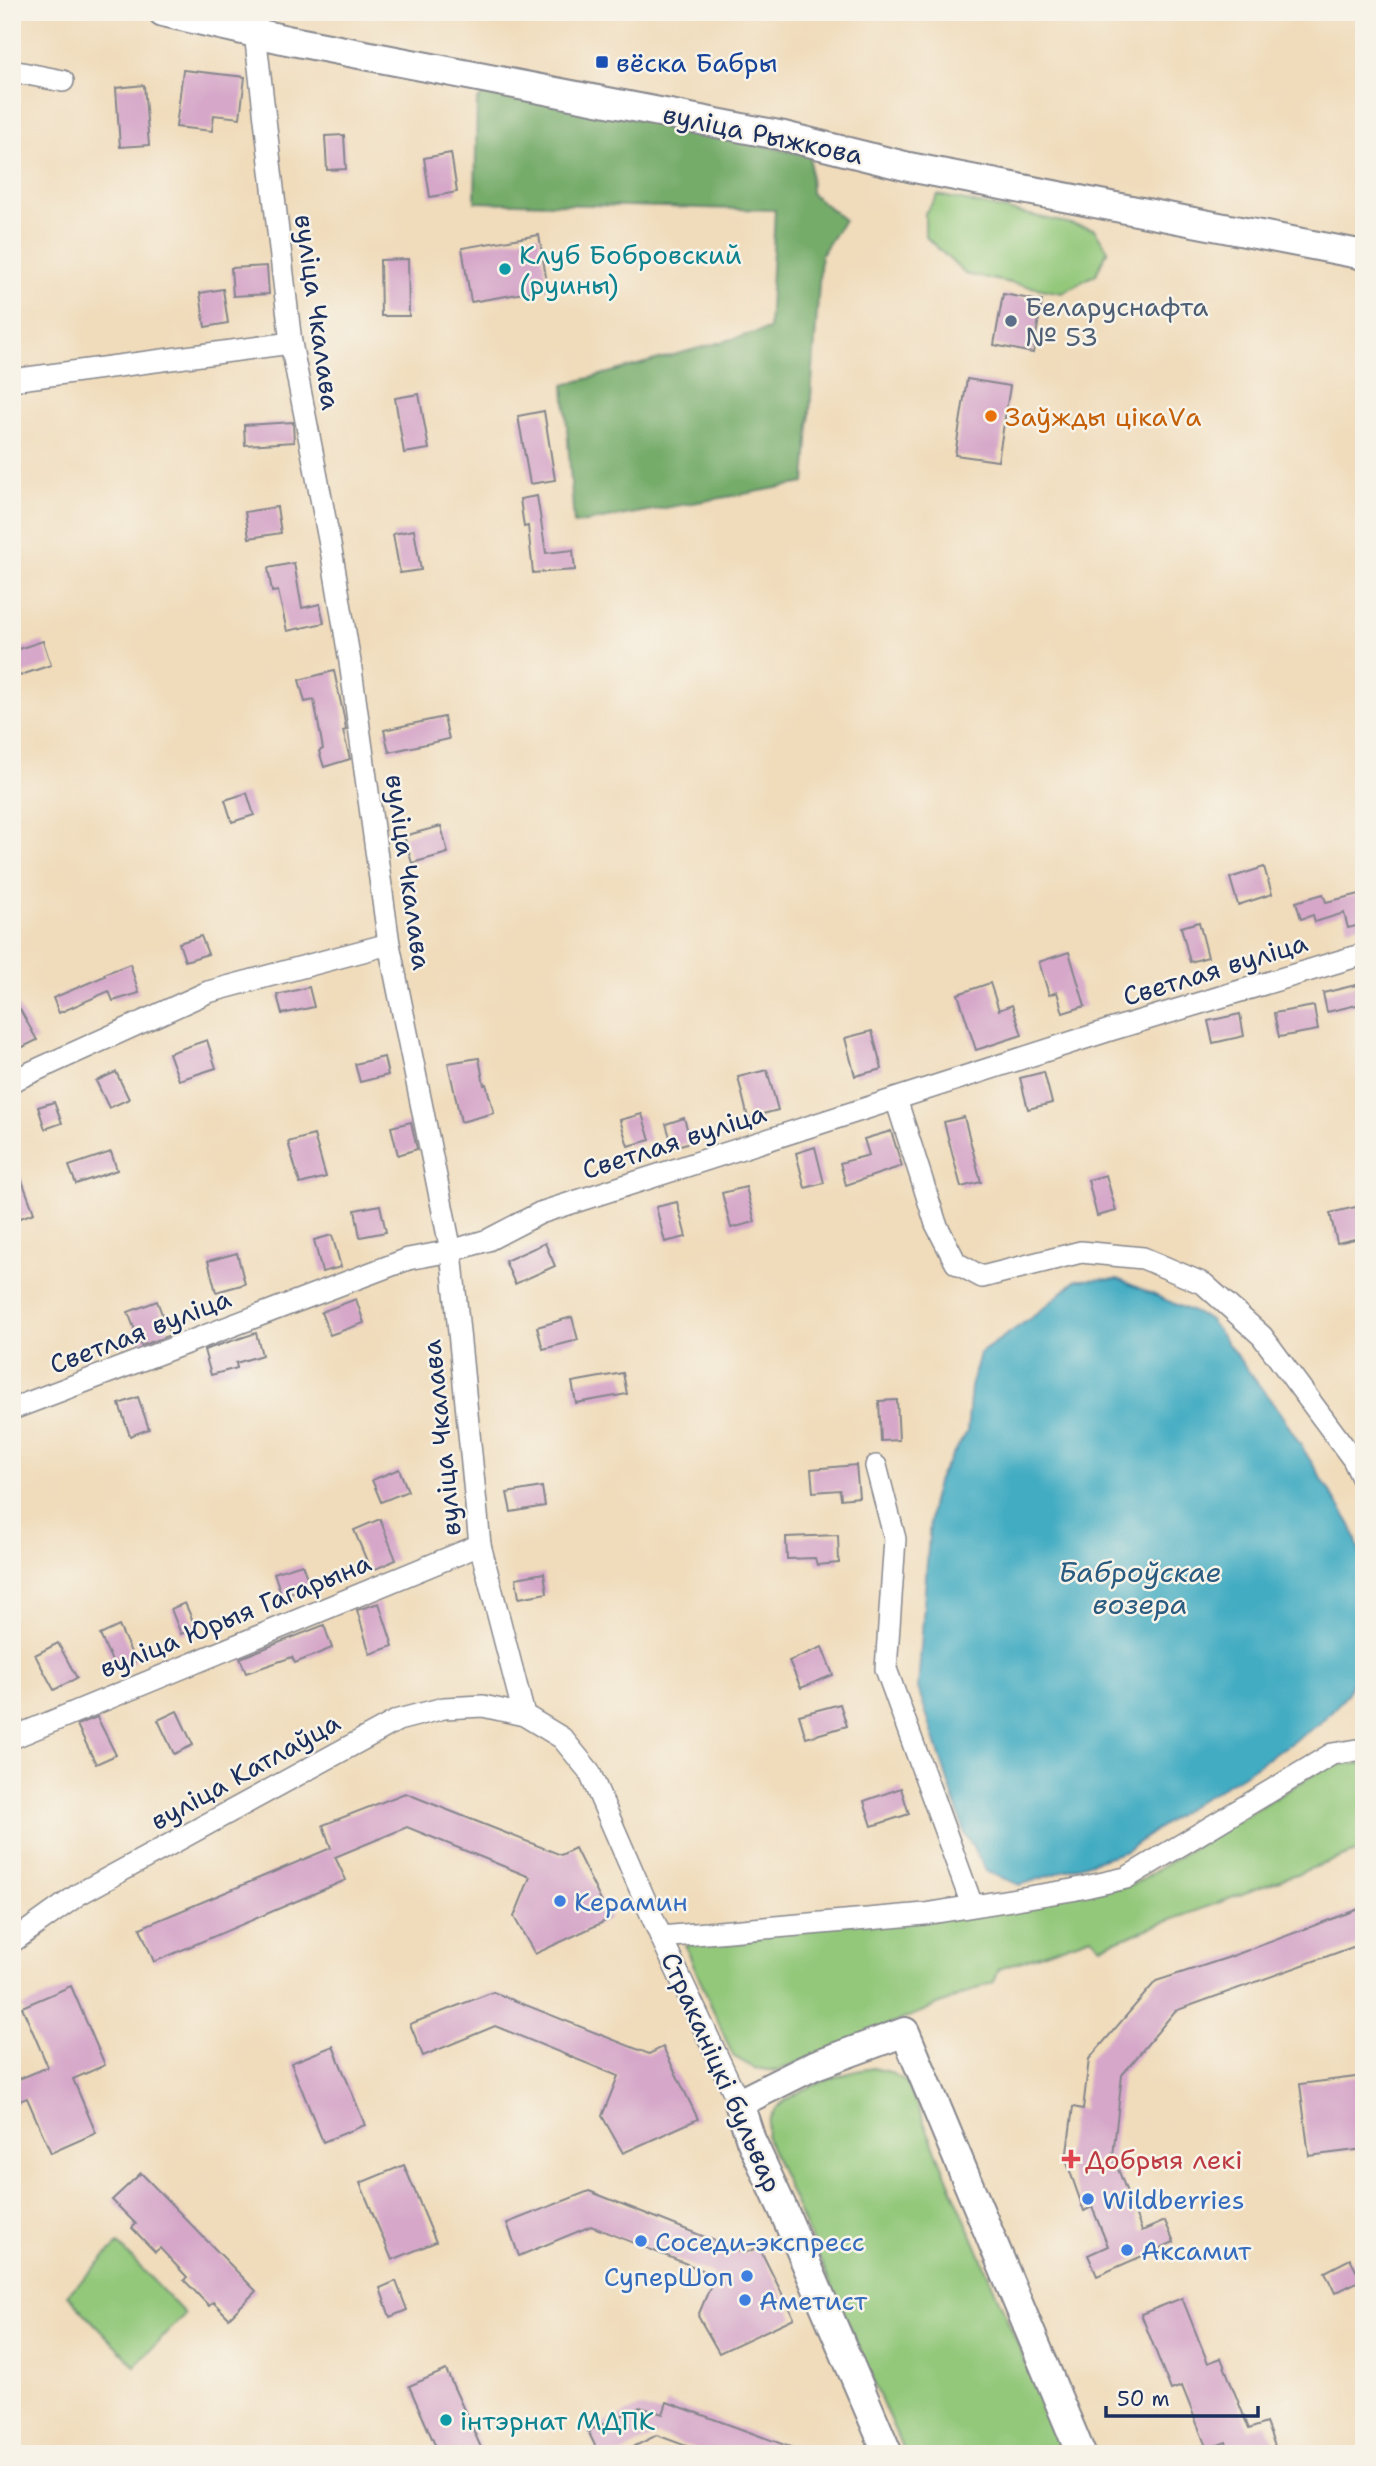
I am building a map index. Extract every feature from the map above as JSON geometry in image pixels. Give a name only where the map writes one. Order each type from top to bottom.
[{"type":"main road","name":"вуліца Рыжкова","points":[[163,12],[255,33],[784,136],[949,175],[1364,255]]},
{"type":"main road","points":[[739,2103],[815,2065],[905,2032],[1081,2454]]},
{"type":"main road","name":"Страканіцкі бульвар","points":[[739,2103],[751,2140],[888,2454]]},
{"type":"street","name":"вуліца Чкалава","points":[[255,33],[290,344],[348,648],[389,944],[450,1251],[480,1545],[524,1715]]},
{"type":"street","points":[[12,71],[63,81]]},
{"type":"street","points":[[12,380],[290,344]]},
{"type":"street","points":[[12,1081],[208,992],[389,944]]},
{"type":"street","name":"Светлая вуліца","points":[[12,1409],[408,1259],[488,1240],[540,1213],[1110,1030],[1364,954]]},
{"type":"street","points":[[896,1100],[936,1224],[956,1263],[982,1277],[1081,1252],[1143,1258],[1203,1284],[1262,1336],[1353,1459],[1364,1482]]},
{"type":"street","points":[[876,1466],[895,1539],[886,1668],[972,1905]]},
{"type":"street","name":"вуліца Юрыя Гагарына","points":[[12,1738],[480,1545]]},
{"type":"street","name":"вуліца Катлаўца","points":[[12,1942],[79,1894],[398,1720],[444,1708],[483,1706],[524,1715]]},
{"type":"street","name":"Страканіцкі бульвар","points":[[524,1715],[562,1738],[589,1771],[661,1937],[739,2103]]},
{"type":"street","points":[[661,1937],[925,1914],[1072,1890],[1126,1878],[1332,1754],[1364,1749]]},
{"type":"green space","points":[[490,87],[810,156],[811,193],[844,220],[821,255],[805,483],[574,524],[564,385],[769,329],[775,210],[475,202],[477,101]]},
{"type":"green space","points":[[938,195],[1094,229],[1108,250],[1096,274],[1062,293],[965,274],[925,236],[925,213]]},
{"type":"green space","points":[[1331,1764],[1364,1764],[1364,1849],[1101,1946],[1091,1937],[999,1969],[994,1982],[777,2071],[754,2068],[733,2056],[685,1945],[1132,1885]]},
{"type":"green space","points":[[873,2068],[889,2072],[907,2082],[1064,2454],[905,2454],[766,2137],[769,2120],[775,2110],[799,2092],[830,2079]]},
{"type":"green space","points":[[118,2244],[185,2314],[135,2366],[67,2295]]},
{"type":"water","name":"Баброўскае возера","points":[[1118,1279],[1209,1319],[1281,1414],[1351,1525],[1364,1565],[1364,1649],[1347,1695],[1318,1725],[1188,1807],[1126,1851],[1020,1885],[987,1872],[965,1834],[918,1688],[931,1506],[938,1479],[967,1432],[971,1387],[980,1353],[1038,1313],[1076,1280]]},
{"type":"building","points":[[183,70],[245,77],[240,118],[214,115],[212,131],[176,127]]},
{"type":"building","points":[[144,85],[149,145],[120,147],[116,88]]},
{"type":"building","points":[[344,135],[346,169],[327,170],[325,136]]},
{"type":"building","points":[[451,153],[457,192],[430,197],[424,158]]},
{"type":"building","name":"Клуб Бобровский (руины)","points":[[539,235],[548,289],[471,302],[462,248]]},
{"type":"building","points":[[408,259],[409,316],[381,316],[380,260]]},
{"type":"building","points":[[267,266],[269,294],[233,296],[231,268]]},
{"type":"building","points":[[223,289],[228,323],[205,327],[200,293]]},
{"type":"building","points":[[1003,294],[1042,301],[1033,353],[994,345]]},
{"type":"building","points":[[967,379],[1010,386],[998,461],[955,455]]},
{"type":"building","points":[[419,394],[429,449],[404,453],[395,398]]},
{"type":"building","points":[[544,411],[555,480],[530,484],[518,416]]},
{"type":"building","points":[[293,422],[294,442],[245,445],[244,425]]},
{"type":"building","points":[[537,496],[546,553],[573,550],[575,570],[533,573],[528,526],[524,527],[520,499]]},
{"type":"building","points":[[277,507],[281,533],[249,538],[245,512]]},
{"type":"building","points":[[414,530],[421,570],[400,573],[393,534]]},
{"type":"building","points":[[294,563],[302,608],[320,604],[324,623],[287,631],[278,591],[272,592],[268,568]]},
{"type":"building","points":[[43,641],[51,665],[12,678],[12,651]]},
{"type":"building","points":[[334,671],[350,759],[324,767],[319,751],[323,749],[314,700],[305,702],[299,680]]},
{"type":"building","points":[[444,717],[449,739],[389,752],[384,730]]},
{"type":"building","points":[[247,793],[254,815],[232,822],[225,800]]},
{"type":"building","points":[[441,826],[448,853],[412,863],[404,836]]},
{"type":"building","points":[[1264,867],[1272,894],[1238,905],[1230,878]]},
{"type":"building","points":[[1364,893],[1364,924],[1348,928],[1344,913],[1315,922],[1313,915],[1301,919],[1296,902],[1323,894],[1326,902]]},
{"type":"building","points":[[1199,922],[1208,957],[1190,962],[1181,927]]},
{"type":"building","points":[[201,936],[208,954],[185,961],[179,943]]},
{"type":"building","points":[[1069,952],[1085,1006],[1063,1013],[1057,992],[1049,995],[1039,962]]},
{"type":"building","points":[[130,964],[139,993],[113,1001],[109,991],[59,1013],[53,998]]},
{"type":"building","points":[[990,983],[999,1010],[1012,1005],[1022,1035],[976,1050],[958,994]]},
{"type":"building","points":[[1356,985],[1361,1004],[1327,1012],[1323,993]]},
{"type":"building","points":[[309,987],[314,1007],[282,1014],[277,995]]},
{"type":"building","points":[[12,995],[37,1040],[17,1050],[12,1042]]},
{"type":"building","points":[[1314,1006],[1318,1030],[1279,1037],[1274,1013]]},
{"type":"building","points":[[1240,1014],[1244,1036],[1213,1043],[1208,1021]]},
{"type":"building","points":[[872,1031],[882,1069],[855,1076],[845,1038]]},
{"type":"building","points":[[207,1040],[216,1068],[179,1080],[169,1053]]},
{"type":"building","points":[[384,1057],[388,1075],[360,1082],[355,1064]]},
{"type":"building","points":[[479,1058],[484,1085],[486,1084],[494,1113],[461,1122],[448,1063]]},
{"type":"building","points":[[767,1070],[778,1110],[748,1118],[738,1077]]},
{"type":"building","points":[[116,1072],[129,1099],[109,1108],[96,1081]]},
{"type":"building","points":[[1044,1072],[1052,1103],[1028,1109],[1020,1078]]},
{"type":"building","points":[[54,1102],[62,1123],[45,1129],[38,1107]]},
{"type":"building","points":[[642,1114],[650,1140],[628,1146],[620,1120]]},
{"type":"building","points":[[964,1117],[981,1182],[961,1187],[944,1122]]},
{"type":"building","points":[[684,1118],[691,1142],[673,1147],[666,1124]]},
{"type":"building","points":[[411,1122],[417,1149],[398,1155],[391,1127]]},
{"type":"building","points":[[891,1131],[902,1166],[846,1185],[840,1163],[869,1155],[864,1139]]},
{"type":"building","points":[[314,1135],[326,1177],[300,1184],[288,1142]]},
{"type":"building","points":[[815,1147],[824,1183],[805,1188],[796,1153]]},
{"type":"building","points":[[111,1152],[117,1170],[76,1184],[69,1166]]},
{"type":"building","points":[[12,1159],[34,1213],[12,1221]]},
{"type":"building","points":[[1106,1175],[1116,1211],[1097,1216],[1088,1180]]},
{"type":"building","points":[[746,1187],[755,1222],[731,1228],[722,1193]]},
{"type":"building","points":[[677,1202],[686,1237],[665,1242],[656,1207]]},
{"type":"building","points":[[380,1205],[386,1232],[360,1237],[355,1210]]},
{"type":"building","points":[[1364,1205],[1364,1237],[1337,1243],[1330,1213]]},
{"type":"building","points":[[332,1235],[341,1267],[322,1272],[314,1240]]},
{"type":"building","points":[[545,1243],[555,1266],[515,1284],[505,1261]]},
{"type":"building","points":[[237,1253],[245,1284],[216,1292],[208,1261]]},
{"type":"building","points":[[356,1299],[364,1323],[330,1335],[321,1312]]},
{"type":"building","points":[[157,1301],[170,1335],[141,1346],[128,1312]]},
{"type":"building","points":[[572,1317],[578,1340],[543,1349],[537,1327]]},
{"type":"building","points":[[256,1333],[262,1355],[236,1363],[237,1368],[211,1375],[204,1350]]},
{"type":"building","points":[[623,1373],[627,1394],[576,1403],[572,1382]]},
{"type":"building","points":[[138,1397],[149,1429],[130,1436],[119,1404]]},
{"type":"building","points":[[897,1400],[899,1440],[881,1441],[879,1401]]},
{"type":"building","points":[[856,1465],[859,1497],[841,1499],[840,1490],[813,1492],[811,1469]]},
{"type":"building","points":[[399,1469],[408,1491],[381,1502],[372,1480]]},
{"type":"building","points":[[542,1487],[545,1506],[511,1512],[507,1493]]},
{"type":"building","points":[[380,1519],[396,1560],[371,1571],[354,1530]]},
{"type":"building","points":[[838,1535],[839,1563],[817,1565],[815,1558],[787,1559],[786,1537]]},
{"type":"building","points":[[302,1564],[310,1586],[282,1596],[274,1573]]},
{"type":"building","points":[[544,1573],[547,1593],[519,1598],[516,1578]]},
{"type":"building","points":[[185,1603],[196,1628],[181,1634],[171,1609]]},
{"type":"building","points":[[379,1603],[393,1646],[370,1654],[357,1610]]},
{"type":"building","points":[[324,1625],[332,1648],[295,1663],[292,1657],[246,1673],[240,1658]]},
{"type":"building","points":[[119,1626],[135,1661],[116,1670],[100,1635]]},
{"type":"building","points":[[58,1643],[77,1678],[54,1690],[35,1655]]},
{"type":"building","points":[[822,1647],[833,1675],[801,1688],[789,1661]]},
{"type":"building","points":[[840,1704],[847,1726],[806,1738],[799,1715]]},
{"type":"building","points":[[177,1711],[193,1745],[174,1754],[158,1720]]},
{"type":"building","points":[[97,1717],[116,1755],[96,1764],[77,1725]]},
{"type":"building","points":[[901,1788],[909,1814],[872,1826],[864,1801]]},
{"type":"building","points":[[405,1793],[561,1855],[575,1848],[610,1919],[535,1954],[514,1917],[530,1877],[407,1827],[335,1857],[346,1880],[154,1962],[140,1928],[331,1848],[323,1825]]},
{"type":"building","points":[[1364,1907],[1364,1943],[1175,2011],[1122,2075],[1113,2156],[1142,2231],[1165,2221],[1174,2242],[1097,2276],[1088,2255],[1108,2246],[1092,2207],[1084,2211],[1066,2160],[1073,2107],[1083,2109],[1089,2059],[1156,1981],[1227,1958]]},
{"type":"building","points":[[71,1986],[105,2065],[73,2079],[96,2133],[51,2153],[27,2098],[12,2104],[12,2082],[48,2067],[22,2007]]},
{"type":"building","points":[[493,1992],[649,2054],[663,2047],[698,2119],[623,2153],[602,2116],[618,2076],[495,2026],[423,2056],[410,2024]]},
{"type":"building","points":[[333,2046],[365,2125],[323,2142],[291,2063]]},
{"type":"building","points":[[1364,2076],[1364,2149],[1309,2156],[1300,2084]]},
{"type":"building","points":[[404,2165],[436,2242],[392,2260],[360,2183]]},
{"type":"building","points":[[141,2173],[256,2291],[229,2318],[213,2302],[209,2306],[184,2280],[187,2277],[160,2248],[155,2252],[132,2228],[136,2224],[112,2200]]},
{"type":"building","points":[[589,2191],[745,2253],[759,2247],[794,2318],[719,2353],[698,2316],[715,2275],[591,2226],[519,2256],[507,2223]]},
{"type":"building","points":[[1350,2259],[1361,2280],[1335,2293],[1325,2272]]},
{"type":"building","points":[[396,2281],[407,2310],[390,2317],[380,2288]]},
{"type":"building","points":[[1182,2298],[1208,2363],[1221,2358],[1249,2429],[1266,2423],[1278,2454],[1230,2454],[1226,2442],[1207,2449],[1182,2386],[1171,2390],[1141,2314]]},
{"type":"building","name":"інтэрнат МДПК","points":[[446,2370],[484,2454],[439,2454],[409,2386]]},
{"type":"building","points":[[667,2402],[804,2452],[708,2454],[657,2435],[619,2454],[599,2454],[588,2431],[640,2407],[663,2414]]},
{"type":"place","name":"вёска Бабры","points":[[602,62]]},
{"type":"place","name":"Клуб Бобровский (руины)","points":[[505,269]]},
{"type":"place","name":"Беларуснафта № 53","points":[[1011,321]]},
{"type":"place","name":"Заўжды цікаVа","points":[[991,416]]},
{"type":"place","name":"Керамин","points":[[560,1901]]},
{"type":"place","name":"Добрыя лекi","points":[[1071,2159]]},
{"type":"place","name":"Wildberries","points":[[1088,2199]]},
{"type":"place","name":"Соседи-экспресс","points":[[641,2241]]},
{"type":"place","name":"Аксамит","points":[[1127,2250]]},
{"type":"place","name":"СуперШоп","points":[[747,2276]]},
{"type":"place","name":"Аметист","points":[[745,2300]]},
{"type":"place","name":"інтэрнат МДПК","points":[[446,2420]]}]
